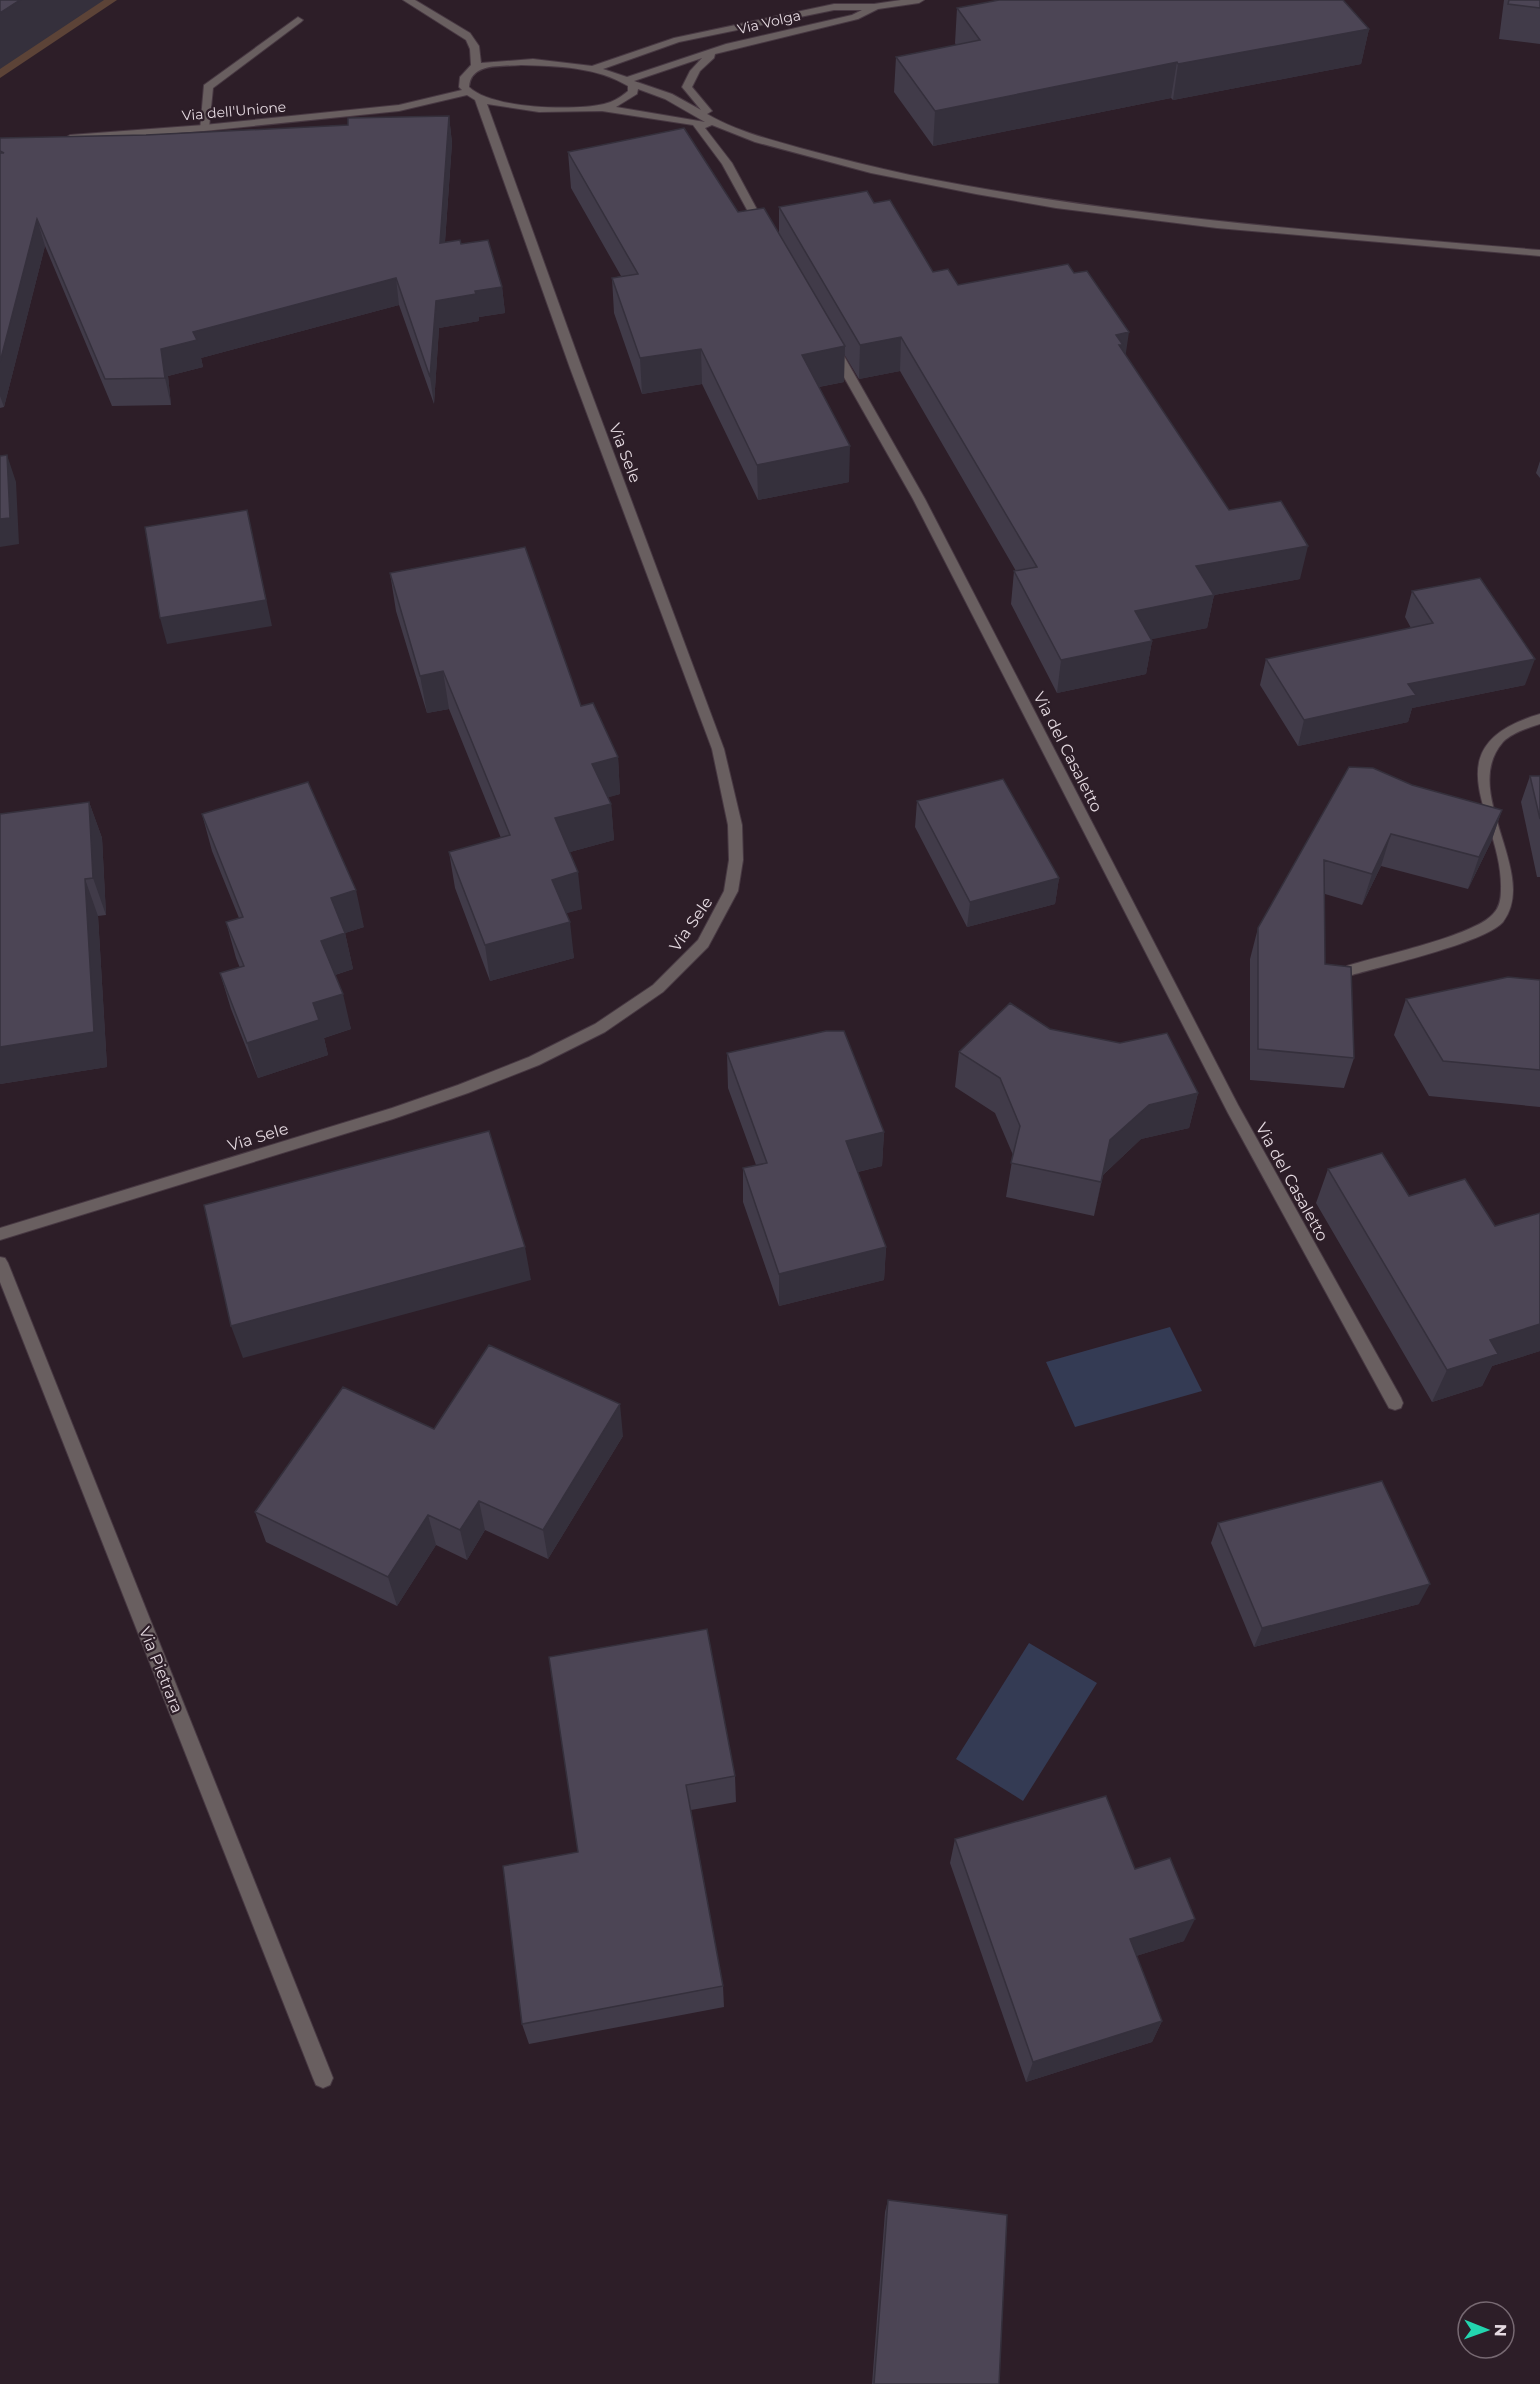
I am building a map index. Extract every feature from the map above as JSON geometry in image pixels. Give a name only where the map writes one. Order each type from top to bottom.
[{"type":"street","points":[[408,0],[467,35],[473,42],[477,51],[476,66],[465,77],[463,83],[474,95],[519,106],[642,113],[697,124],[722,126]]},
{"type":"street","name":"Via Volga","points":[[630,83],[729,46],[855,17],[875,7],[919,0]]},
{"type":"street","points":[[590,70],[688,37],[834,8],[875,7]]},
{"type":"street","points":[[204,128],[208,87],[298,20]]},
{"type":"street","points":[[722,126],[697,101],[687,87],[690,76],[699,65],[729,46]]},
{"type":"street","points":[[476,66],[538,62],[590,70],[670,95],[722,126],[763,141],[897,175],[1070,208],[1540,254]]},
{"type":"street","points":[[600,109],[620,103],[633,92],[630,83]]},
{"type":"street","name":"Via dell'Unione","points":[[57,139],[204,128],[399,108],[474,95]]},
{"type":"street","name":"Via Sele","points":[[0,1234],[453,1093],[555,1051],[630,1010],[658,988],[685,963],[703,941],[725,905],[735,874],[738,842],[719,758],[474,95]]},
{"type":"street","points":[[697,124],[727,163],[768,237]]},
{"type":"street","name":"Via del Casaletto","points":[[827,337],[919,499],[1233,1108],[1395,1403]]},
{"type":"street","points":[[1352,970],[1473,932],[1497,918],[1505,908],[1509,898],[1508,878],[1488,804],[1485,773],[1488,756],[1498,741],[1517,728],[1540,719]]},
{"type":"street","name":"Via Pietrara","points":[[0,1263],[323,2078]]},
{"type":"shaded area","points":[[0,0],[117,0],[0,78]]},
{"type":"water","points":[[1170,1327],[1202,1391],[1075,1427],[1046,1362]]},
{"type":"water","points":[[1029,1643],[1097,1683],[1023,1801],[956,1759]]},
{"type":"building","points":[[0,0],[20,0],[0,13]]},
{"type":"building","points":[[999,0],[1343,0],[1369,29],[1178,64],[1177,62],[935,111],[896,57],[980,40],[957,8]]},
{"type":"building","points":[[1509,0],[1540,0],[1540,8],[1508,4]]},
{"type":"building","points":[[449,116],[440,243],[460,240],[461,244],[488,240],[502,287],[436,301],[430,377],[396,278],[193,332],[197,340],[161,349],[165,378],[105,379],[37,219],[0,362],[0,153],[4,153],[0,151],[0,138],[146,135],[348,125],[348,118]]},
{"type":"building","points":[[684,128],[738,212],[764,208],[845,346],[802,355],[850,446],[757,465],[701,349],[640,358],[612,278],[638,274],[568,152]]},
{"type":"building","points":[[867,191],[874,203],[890,200],[933,272],[948,269],[958,285],[1068,264],[1074,273],[1087,271],[1129,332],[1116,335],[1123,345],[1119,345],[1229,510],[1281,501],[1308,546],[1196,566],[1214,595],[1135,611],[1152,641],[1061,660],[1014,571],[1037,567],[901,337],[860,345],[779,207]]},
{"type":"building","points":[[7,455],[10,518],[0,519],[0,456]]},
{"type":"building","points":[[247,510],[266,600],[160,618],[145,527]]},
{"type":"building","points":[[525,547],[581,706],[593,703],[618,757],[592,764],[611,804],[555,818],[578,872],[552,880],[570,922],[485,945],[449,852],[510,835],[443,671],[420,676],[390,573]]},
{"type":"building","points":[[1480,578],[1535,659],[1408,684],[1416,695],[1304,720],[1266,659],[1433,623],[1412,591]]},
{"type":"building","points":[[1349,767],[1373,768],[1412,785],[1502,810],[1479,857],[1391,834],[1372,874],[1324,860],[1325,964],[1351,967],[1354,1058],[1258,1049],[1258,928]]},
{"type":"building","points":[[1530,776],[1540,776],[1540,819]]},
{"type":"building","points":[[1003,779],[1059,878],[970,902],[917,801]]},
{"type":"building","points":[[308,782],[356,890],[331,898],[345,933],[321,941],[343,994],[313,1003],[319,1020],[247,1043],[220,973],[244,966],[226,922],[243,917],[202,814]]},
{"type":"building","points":[[89,802],[93,878],[85,879],[94,1032],[0,1047],[0,814]]},
{"type":"building","points":[[1508,977],[1540,980],[1540,1070],[1443,1061],[1406,999]]},
{"type":"building","points":[[1010,1003],[1050,1029],[1120,1043],[1167,1033],[1198,1093],[1149,1105],[1110,1140],[1101,1182],[1011,1163],[1020,1126],[1000,1078],[959,1052]]},
{"type":"building","points":[[826,1031],[844,1031],[884,1132],[846,1141],[886,1247],[779,1274],[743,1168],[767,1163],[727,1053]]},
{"type":"building","points":[[489,1131],[525,1247],[231,1326],[204,1205]]},
{"type":"building","points":[[1382,1153],[1409,1196],[1465,1179],[1495,1226],[1540,1213],[1540,1324],[1490,1340],[1498,1354],[1447,1370],[1328,1169]]},
{"type":"building","points":[[489,1345],[620,1404],[543,1530],[479,1501],[460,1530],[428,1515],[388,1577],[255,1512],[343,1387],[434,1429]]},
{"type":"building","points":[[1382,1481],[1430,1584],[1262,1628],[1218,1523]]},
{"type":"building","points":[[707,1629],[735,1776],[686,1785],[723,1986],[522,2024],[503,1866],[578,1852],[549,1657]]},
{"type":"building","points":[[1106,1796],[1135,1869],[1170,1858],[1195,1919],[1130,1939],[1162,2021],[1033,2062],[955,1839]]},
{"type":"building","points":[[888,2200],[1007,2215],[999,2384],[874,2384]]}]
